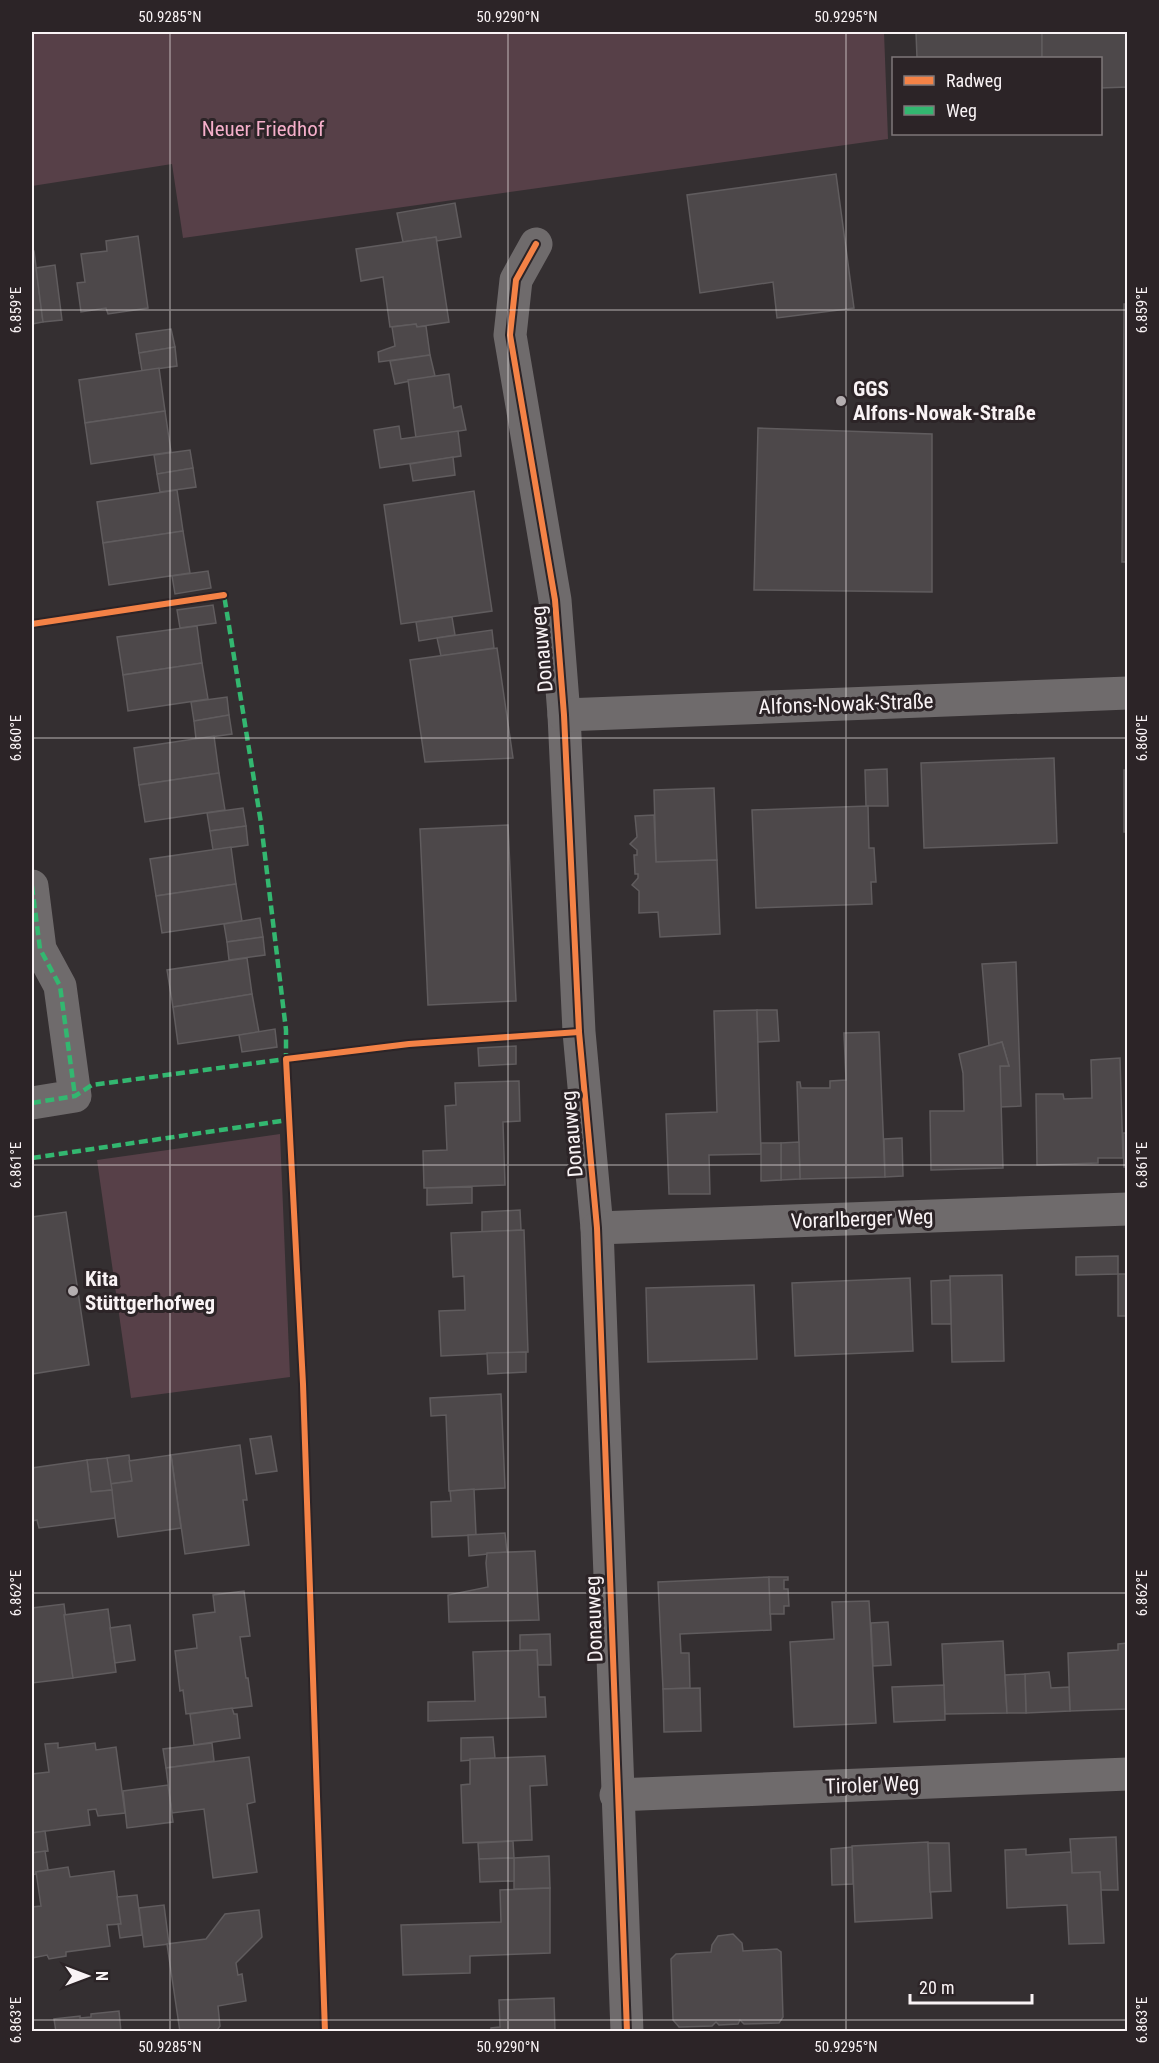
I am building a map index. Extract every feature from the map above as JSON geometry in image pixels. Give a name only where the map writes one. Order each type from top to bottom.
[{"type":"street","name":"Donauweg","points":[[536,244],[516,280],[510,336],[555,600],[564,715],[579,1032],[597,1228],[616,1795],[627,2031]]},
{"type":"street","name":"Alfons-Nowak-Straße","points":[[564,715],[1128,693]]},
{"type":"street","points":[[32,886],[40,950],[60,986],[75,1096],[32,1103]]},
{"type":"street","name":"Vorarlberger Weg","points":[[597,1228],[1128,1209]]},
{"type":"street","name":"Tiroler Weg","points":[[616,1795],[1128,1774]]},
{"type":"green space","name":"Neuer Friedhof","points":[[32,32],[884,32],[888,139],[183,238],[172,164],[32,186]]},
{"type":"green space","points":[[280,1134],[290,1377],[131,1398],[97,1160]]},
{"type":"building","points":[[916,32],[1042,32],[1042,57],[917,57]]},
{"type":"building","points":[[1042,32],[1128,32],[1128,87],[1102,88],[1102,57],[1042,57]]},
{"type":"building","points":[[836,174],[854,308],[777,318],[773,282],[700,293],[687,195]]},
{"type":"building","points":[[455,203],[461,237],[437,241],[436,237],[403,242],[397,213]]},
{"type":"building","points":[[138,236],[148,308],[108,314],[106,308],[81,312],[77,283],[85,282],[81,254],[107,251],[106,241]]},
{"type":"building","points":[[436,237],[449,322],[417,327],[416,324],[390,327],[383,277],[361,281],[356,249]]},
{"type":"building","points":[[32,251],[34,251],[43,322],[32,324]]},
{"type":"building","points":[[55,265],[62,320],[43,322],[36,268]]},
{"type":"building","points":[[1124,304],[1128,304],[1128,562],[1122,562]]},
{"type":"building","points":[[416,324],[417,327],[426,326],[430,355],[379,362],[378,352],[395,346],[392,327]]},
{"type":"building","points":[[171,329],[175,347],[139,353],[136,334]]},
{"type":"building","points":[[175,347],[177,366],[142,371],[139,353]]},
{"type":"building","points":[[430,355],[435,376],[395,384],[390,361]]},
{"type":"building","points":[[159,368],[165,411],[85,423],[79,380]]},
{"type":"building","points":[[449,374],[454,408],[461,406],[466,430],[416,438],[408,380]]},
{"type":"building","points":[[165,411],[171,452],[91,464],[85,423]]},
{"type":"building","points":[[399,426],[401,439],[458,431],[461,456],[380,468],[374,430]]},
{"type":"building","points":[[758,428],[932,434],[932,592],[754,590]]},
{"type":"building","points":[[190,450],[193,468],[157,474],[154,455]]},
{"type":"building","points":[[453,457],[455,475],[413,481],[410,464]]},
{"type":"building","points":[[193,468],[196,487],[160,492],[157,474]]},
{"type":"building","points":[[177,490],[183,531],[103,543],[97,502]]},
{"type":"building","points":[[474,491],[492,611],[401,624],[384,505]]},
{"type":"building","points":[[183,531],[190,573],[109,585],[103,543]]},
{"type":"building","points":[[208,571],[211,588],[175,594],[172,576]]},
{"type":"building","points":[[213,605],[216,623],[180,628],[177,610]]},
{"type":"building","points":[[452,617],[455,635],[419,641],[416,622]]},
{"type":"building","points":[[197,626],[202,663],[123,675],[117,637]]},
{"type":"building","points":[[492,630],[494,648],[441,656],[437,638]]},
{"type":"building","points":[[497,648],[513,758],[425,762],[410,660]]},
{"type":"building","points":[[202,663],[208,699],[128,711],[123,675]]},
{"type":"building","points":[[227,697],[229,715],[194,721],[191,702]]},
{"type":"building","points":[[229,715],[232,734],[196,739],[194,721]]},
{"type":"building","points":[[214,736],[219,773],[139,785],[134,748]]},
{"type":"building","points":[[1054,758],[1057,843],[924,848],[921,763]]},
{"type":"building","points":[[887,769],[888,806],[866,806],[865,770]]},
{"type":"building","points":[[1124,770],[1128,770],[1128,832],[1124,832]]},
{"type":"building","points":[[219,773],[225,810],[145,822],[139,785]]},
{"type":"building","points":[[714,788],[717,860],[656,862],[654,790]]},
{"type":"building","points":[[868,806],[869,848],[874,848],[876,882],[871,882],[872,904],[756,908],[752,810]]},
{"type":"building","points":[[243,808],[246,826],[210,831],[207,813]]},
{"type":"building","points":[[654,815],[656,862],[717,860],[720,934],[660,937],[658,912],[639,913],[639,891],[632,885],[638,878],[638,874],[635,874],[634,855],[637,855],[637,850],[630,844],[637,837],[635,816]]},
{"type":"building","points":[[508,825],[516,1001],[428,1005],[420,829]]},
{"type":"building","points":[[246,826],[248,845],[213,850],[210,831]]},
{"type":"building","points":[[231,847],[236,884],[156,896],[150,859]]},
{"type":"building","points":[[236,884],[242,921],[162,933],[156,896]]},
{"type":"building","points":[[260,918],[263,937],[227,942],[224,924]]},
{"type":"building","points":[[263,937],[265,955],[229,960],[227,942]]},
{"type":"building","points":[[247,958],[252,994],[173,1007],[167,970]]},
{"type":"building","points":[[1016,962],[1021,1106],[1000,1107],[1000,1066],[1009,1066],[1002,1042],[989,1046],[982,964]]},
{"type":"building","points":[[252,994],[259,1032],[178,1044],[173,1007]]},
{"type":"building","points":[[757,1010],[761,1154],[709,1155],[710,1194],[669,1194],[666,1114],[717,1112],[714,1011]]},
{"type":"building","points":[[757,1010],[777,1010],[779,1041],[758,1042]]},
{"type":"building","points":[[275,1029],[277,1047],[242,1052],[239,1035]]},
{"type":"building","points":[[879,1032],[885,1177],[800,1179],[797,1082],[800,1082],[801,1088],[830,1088],[830,1081],[846,1080],[844,1033]]},
{"type":"building","points":[[1002,1042],[1009,1066],[1000,1066],[1003,1168],[931,1170],[930,1111],[964,1111],[963,1073],[959,1054]]},
{"type":"building","points":[[516,1046],[516,1064],[479,1066],[478,1048]]},
{"type":"building","points":[[1120,1058],[1123,1158],[1098,1158],[1098,1163],[1037,1165],[1036,1094],[1063,1094],[1064,1099],[1092,1098],[1091,1060]]},
{"type":"building","points":[[519,1081],[520,1121],[503,1122],[505,1185],[424,1188],[423,1151],[447,1150],[445,1106],[456,1105],[455,1083]]},
{"type":"building","points":[[1123,1133],[1128,1133],[1128,1167],[1124,1167]]},
{"type":"building","points":[[902,1138],[903,1176],[885,1177],[884,1139]]},
{"type":"building","points":[[799,1142],[800,1179],[781,1180],[781,1143]]},
{"type":"building","points":[[761,1143],[781,1143],[781,1180],[761,1181]]},
{"type":"building","points":[[472,1187],[472,1203],[427,1205],[427,1188]]},
{"type":"building","points":[[520,1210],[521,1230],[482,1232],[482,1212]]},
{"type":"building","points":[[66,1212],[89,1365],[32,1374],[32,1217]]},
{"type":"building","points":[[524,1230],[528,1352],[441,1356],[439,1311],[465,1310],[464,1276],[453,1277],[451,1233]]},
{"type":"building","points":[[1118,1256],[1118,1274],[1076,1275],[1076,1257]]},
{"type":"building","points":[[1118,1274],[1128,1274],[1128,1316],[1118,1316]]},
{"type":"building","points":[[1002,1275],[1004,1361],[952,1362],[950,1276]]},
{"type":"building","points":[[910,1278],[913,1351],[795,1356],[792,1283]]},
{"type":"building","points":[[950,1280],[951,1324],[932,1324],[931,1281]]},
{"type":"building","points":[[754,1285],[757,1359],[648,1362],[646,1288]]},
{"type":"building","points":[[526,1352],[526,1372],[488,1374],[487,1353]]},
{"type":"building","points":[[501,1394],[505,1488],[449,1491],[446,1415],[431,1416],[430,1398]]},
{"type":"building","points":[[271,1436],[277,1471],[256,1474],[250,1439]]},
{"type":"building","points":[[240,1445],[247,1500],[243,1500],[249,1545],[185,1554],[171,1455]]},
{"type":"building","points":[[129,1455],[132,1481],[110,1484],[107,1458]]},
{"type":"building","points":[[171,1455],[181,1528],[118,1537],[110,1484],[132,1481],[129,1461]]},
{"type":"building","points":[[107,1458],[112,1490],[91,1492],[87,1460]]},
{"type":"building","points":[[87,1460],[91,1492],[112,1490],[115,1518],[39,1528],[37,1520],[32,1521],[32,1468]]},
{"type":"building","points":[[474,1489],[476,1535],[432,1537],[431,1502],[451,1501],[450,1491]]},
{"type":"building","points":[[505,1533],[507,1552],[469,1556],[468,1535]]},
{"type":"building","points":[[535,1551],[539,1620],[449,1622],[448,1595],[488,1587],[487,1553]]},
{"type":"building","points":[[769,1577],[771,1630],[680,1634],[681,1653],[689,1653],[690,1688],[663,1689],[658,1582]]},
{"type":"building","points":[[769,1577],[788,1577],[788,1580],[784,1580],[784,1589],[788,1589],[789,1606],[784,1606],[784,1614],[770,1614]]},
{"type":"building","points":[[244,1591],[250,1636],[240,1637],[252,1706],[186,1714],[183,1690],[180,1691],[175,1651],[197,1648],[193,1615],[215,1612],[213,1595]]},
{"type":"building","points":[[869,1601],[876,1723],[794,1727],[790,1642],[834,1639],[832,1602]]},
{"type":"building","points":[[64,1604],[73,1678],[32,1683],[32,1608]]},
{"type":"building","points":[[108,1609],[116,1672],[73,1678],[64,1615]]},
{"type":"building","points":[[888,1622],[891,1665],[873,1666],[871,1623]]},
{"type":"building","points":[[130,1625],[135,1660],[115,1663],[110,1628]]},
{"type":"building","points":[[550,1634],[551,1665],[538,1665],[537,1650],[520,1650],[520,1635]]},
{"type":"building","points":[[1003,1641],[1007,1713],[945,1714],[942,1644]]},
{"type":"building","points":[[1128,1643],[1128,1709],[1070,1711],[1068,1653],[1118,1650],[1118,1644]]},
{"type":"building","points":[[537,1650],[539,1697],[545,1697],[546,1717],[428,1721],[428,1702],[475,1701],[473,1652]]},
{"type":"building","points":[[1049,1672],[1051,1688],[1069,1687],[1070,1711],[1026,1713],[1025,1674]]},
{"type":"building","points":[[1025,1674],[1026,1713],[1007,1713],[1005,1675]]},
{"type":"building","points":[[944,1685],[945,1720],[894,1722],[892,1687]]},
{"type":"building","points":[[700,1688],[701,1731],[664,1732],[663,1689]]},
{"type":"building","points":[[232,1708],[234,1714],[237,1714],[240,1738],[194,1745],[190,1714]]},
{"type":"building","points":[[493,1737],[495,1758],[461,1761],[461,1738]]},
{"type":"building","points":[[58,1743],[58,1748],[95,1743],[96,1750],[116,1747],[125,1813],[98,1816],[96,1809],[88,1810],[90,1825],[32,1833],[32,1774],[49,1772],[45,1744]]},
{"type":"building","points":[[212,1743],[214,1761],[166,1768],[163,1749]]},
{"type":"building","points":[[545,1756],[547,1785],[530,1786],[532,1840],[463,1843],[461,1785],[470,1784],[470,1759]]},
{"type":"building","points":[[249,1757],[255,1802],[247,1804],[257,1872],[213,1878],[204,1809],[172,1813],[166,1768]]},
{"type":"building","points":[[168,1785],[173,1822],[127,1828],[123,1791]]},
{"type":"building","points":[[45,1831],[48,1851],[32,1853],[32,1833]]},
{"type":"building","points":[[1116,1837],[1118,1890],[1101,1890],[1100,1872],[1072,1873],[1070,1839]]},
{"type":"building","points":[[513,1841],[514,1858],[479,1859],[478,1843]]},
{"type":"building","points":[[928,1842],[932,1918],[855,1922],[852,1846]]},
{"type":"building","points":[[928,1843],[949,1843],[951,1891],[930,1892]]},
{"type":"building","points":[[852,1847],[853,1884],[832,1885],[831,1849]]},
{"type":"building","points":[[1026,1849],[1026,1855],[1071,1852],[1072,1873],[1100,1872],[1104,1943],[1069,1944],[1067,1905],[1007,1908],[1005,1850]]},
{"type":"building","points":[[45,1851],[48,1870],[32,1875],[32,1853]]},
{"type":"building","points":[[549,1856],[550,1888],[514,1889],[514,1858]]},
{"type":"building","points":[[514,1858],[514,1881],[480,1882],[479,1859]]},
{"type":"building","points":[[68,1867],[70,1877],[114,1871],[121,1924],[107,1925],[110,1946],[66,1952],[66,1956],[49,1959],[47,1955],[32,1958],[32,1907],[41,1906],[36,1872]]},
{"type":"building","points":[[550,1888],[550,1953],[470,1956],[470,1973],[403,1975],[401,1925],[501,1922],[500,1890]]},
{"type":"building","points":[[137,1895],[142,1935],[120,1938],[118,1924],[121,1924],[117,1897]]},
{"type":"building","points":[[164,1905],[169,1944],[144,1947],[139,1908]]},
{"type":"building","points":[[259,1910],[262,1937],[236,1963],[238,1975],[242,1974],[246,2001],[218,2006],[220,2026],[216,2032],[180,2032],[167,1944],[206,1939],[225,1914]]},
{"type":"building","points":[[733,1934],[742,1943],[743,1951],[777,1949],[781,1952],[783,2017],[779,2023],[744,2024],[740,2020],[738,2024],[719,2025],[716,2022],[712,2026],[679,2027],[673,2020],[671,1959],[676,1954],[711,1952],[712,1945],[718,1936]]},
{"type":"building","points":[[554,1998],[555,2032],[491,2032],[491,2028],[500,2027],[499,2000]]},
{"type":"building","points":[[119,2011],[121,2032],[56,2032],[54,2019],[91,2017],[91,2014]]},
{"type":"marked path","points":[[32,1103],[75,1096],[92,1085],[286,1059],[286,1030],[261,823],[224,595]]},
{"type":"marked path","points":[[32,886],[40,949],[60,986],[75,1096]]},
{"type":"marked path","points":[[32,1158],[288,1120]]},
{"type":"cycle path","points":[[536,244],[516,280],[510,335],[555,600],[564,715],[579,1032],[597,1228],[627,2032]]},
{"type":"cycle path","points":[[32,624],[224,595]]},
{"type":"cycle path","points":[[325,2032],[303,1384],[286,1059],[409,1044],[579,1032]]},
{"type":"place","name":"GGS Alfons-Nowak-Straße","points":[[841,401]]},
{"type":"place","name":"Kita Stüttgerhofweg","points":[[73,1291]]}]
